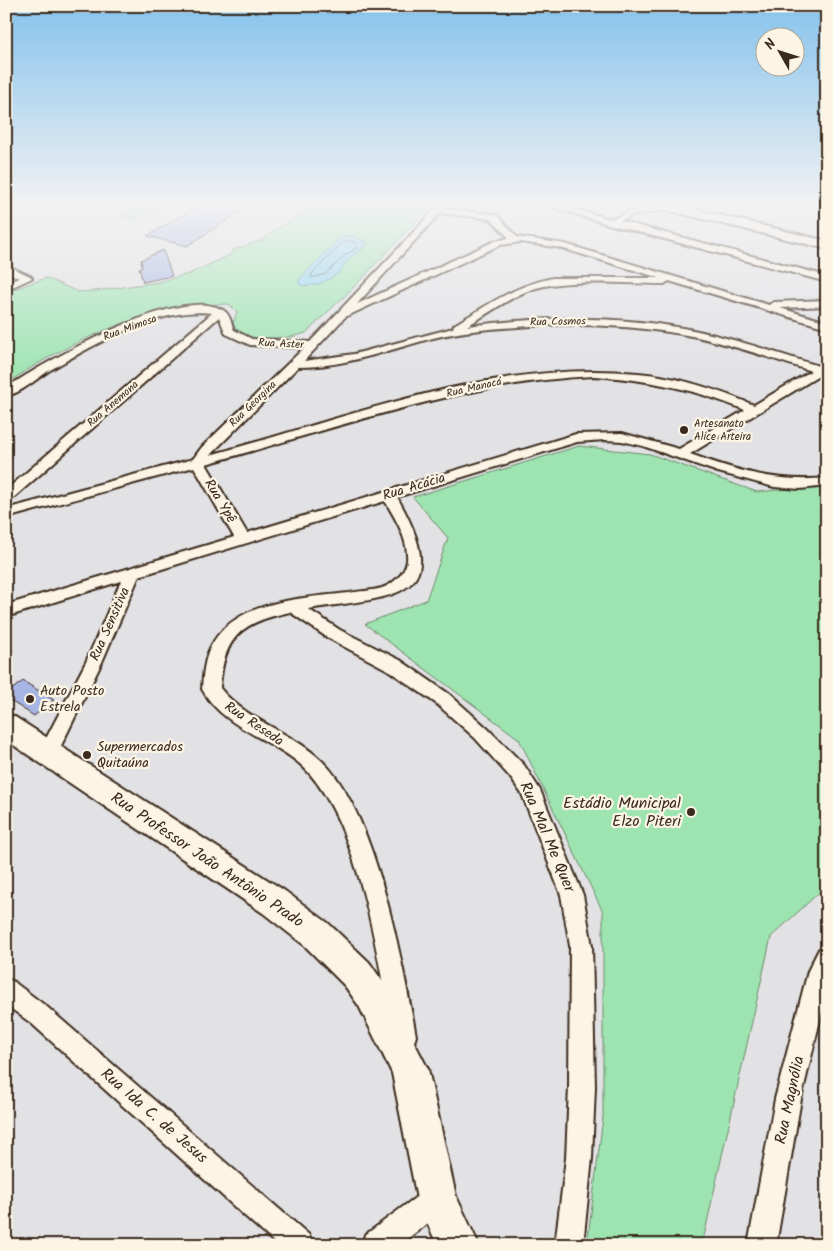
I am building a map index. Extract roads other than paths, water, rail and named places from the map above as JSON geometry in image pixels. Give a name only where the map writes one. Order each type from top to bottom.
[{"type":"street","name":"Rua Georgina","points":[[198,462],[206,450],[295,364],[391,261]]},
{"type":"street","points":[[340,315],[458,261]]},
{"type":"street","points":[[612,261],[827,325]]},
{"type":"street","points":[[760,261],[827,279]]},
{"type":"street","points":[[6,268],[27,278],[6,287]]},
{"type":"street","points":[[374,280],[402,287]]},
{"type":"street","points":[[450,332],[522,288],[553,280],[675,280]]},
{"type":"street","points":[[356,298],[378,299]]},
{"type":"street","points":[[768,307],[785,304],[827,303]]},
{"type":"street","name":"Rua Mimosa","points":[[6,393],[57,360],[112,333],[164,315],[188,310],[208,308],[219,312]]},
{"type":"street","name":"Rua Aster","points":[[219,312],[226,320],[230,332],[250,342],[312,346]]},
{"type":"street","name":"Rua Anemona","points":[[6,497],[219,312]]},
{"type":"street","name":"Rua Cosmos","points":[[295,364],[331,362],[450,332],[506,323],[545,321],[594,322],[652,327],[712,338],[823,368]]},
{"type":"street","points":[[679,455],[823,368]]},
{"type":"street","name":"Rua Manacá","points":[[198,462],[452,392],[540,375],[596,373],[654,378],[691,387],[754,408]]},
{"type":"street","name":"Rua Acácia","points":[[6,611],[576,438],[622,437],[764,480],[798,484],[827,482]]},
{"type":"street","points":[[6,514],[198,462]]},
{"type":"street","name":"Rua Ypê","points":[[198,462],[243,539]]},
{"type":"street","name":"Rua Reseda","points":[[389,495],[411,542],[414,556],[413,566],[408,576],[400,584],[386,592],[292,606],[242,623],[228,634],[219,647],[214,658],[212,689],[225,706],[317,767],[335,792],[360,844],[391,965],[410,1069]]},
{"type":"street","name":"Rua Sensitiva","points":[[47,754],[94,662],[132,574]]},
{"type":"street","name":"Rua Mal Me Quer","points":[[292,606],[334,634],[394,665],[443,699],[481,732],[517,771],[530,790],[572,895],[581,946],[582,1087],[579,1158],[569,1245]]},
{"type":"street","name":"Rua Professor João Antônio Prado","points":[[7,726],[47,754],[195,848],[316,934],[357,974],[371,994],[410,1069],[437,1199],[458,1245]]},
{"type":"street","name":"Rua Magnólia","points":[[762,1245],[788,1099],[824,970]]},
{"type":"street","name":"Rua Ida C. de Jesus","points":[[7,993],[39,1015],[300,1245]]},
{"type":"street","points":[[375,1245],[437,1199]]},
{"type":"water","points":[[317,261],[347,261],[340,271],[320,283],[304,286],[299,284],[299,280]]},
{"type":"place","name":"Artesanato Alice Arteira","points":[[684,430]]},
{"type":"place","name":"Auto Posto Estrela","points":[[30,699]]},
{"type":"place","name":"Supermercados Quitaúna","points":[[87,755]]},
{"type":"place","name":"Estádio Municipal Elzo Piteri","points":[[691,812]]}]
